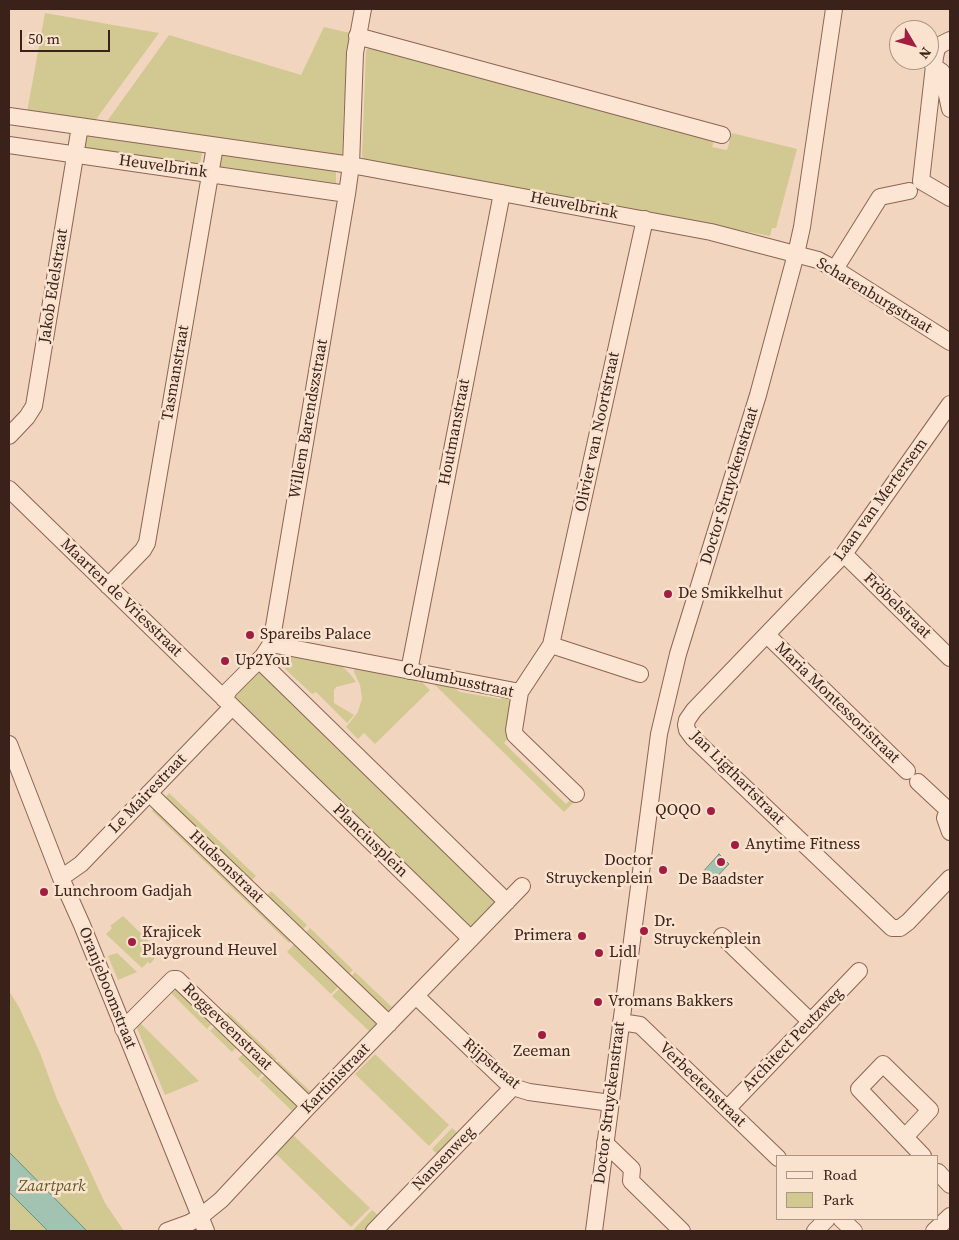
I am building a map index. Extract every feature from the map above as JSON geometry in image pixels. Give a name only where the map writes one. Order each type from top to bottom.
[{"type":"street","points":[[347,194],[351,165],[355,53],[363,9]]},
{"type":"street","name":"Doctor Struyckenstraat","points":[[594,1231],[658,734],[678,654],[758,395],[796,254],[834,9]]},
{"type":"street","points":[[357,36],[722,135]]},
{"type":"street","points":[[939,46],[950,40]]},
{"type":"street","points":[[933,70],[921,180],[950,198]]},
{"type":"street","points":[[939,70],[942,72],[950,109]]},
{"type":"street","name":"Heuvelbrink","points":[[9,116],[351,165],[711,232],[796,254]]},
{"type":"street","name":"Jakob Edelstraat","points":[[9,436],[27,417],[34,406],[80,126]]},
{"type":"street","name":"Heuvelbrink","points":[[9,146],[347,194]]},
{"type":"street","name":"Tasmanstraat","points":[[108,586],[143,550],[147,543],[215,146]]},
{"type":"street","points":[[835,269],[880,197],[909,192]]},
{"type":"street","name":"Houtmanstraat","points":[[408,671],[502,193]]},
{"type":"street","name":"Willem Barendszstraat","points":[[271,644],[347,194]]},
{"type":"street","name":"Olivier van Noortstraat","points":[[551,645],[645,219]]},
{"type":"street","name":"Scharenburgstraat","points":[[796,254],[818,260],[835,269],[950,342]]},
{"type":"street","name":"Laan van Mertersem","points":[[686,725],[694,710],[844,554],[950,404]]},
{"type":"street","name":"Maarten de Vriesstraat","points":[[9,489],[228,703]]},
{"type":"street","name":"Fröbelstraat","points":[[844,554],[950,658]]},
{"type":"street","name":"Maria Montessoristraat","points":[[767,635],[949,810]]},
{"type":"street","points":[[228,703],[229,690],[259,660],[271,644]]},
{"type":"street","name":"Columbusstraat","points":[[271,644],[520,692],[514,730],[515,735],[576,794]]},
{"type":"street","points":[[520,692],[551,645],[640,674]]},
{"type":"street","points":[[259,660],[507,902]]},
{"type":"street","name":"Le Mairestraat","points":[[61,878],[81,864],[150,793],[228,703]]},
{"type":"street","name":"Planciusplein","points":[[228,703],[471,939]]},
{"type":"street","name":"Jan Ligthartstraat","points":[[686,725],[693,738],[895,929],[908,922],[950,878]]},
{"type":"street","name":"Oranjeboomstraat","points":[[9,744],[61,878],[82,925],[203,1224]]},
{"type":"street","name":"Hudsonstraat","points":[[150,793],[389,1024]]},
{"type":"street","points":[[949,810],[945,818],[950,832]]},
{"type":"street","points":[[471,939],[522,886]]},
{"type":"street","points":[[722,936],[811,1022]]},
{"type":"street","name":"Kartinistraat","points":[[166,1231],[203,1224],[222,1200],[310,1106],[471,939]]},
{"type":"street","name":"Architect Peutzweg","points":[[727,1109],[858,972]]},
{"type":"street","name":"Roggeveenstraat","points":[[123,1029],[173,979],[177,979],[310,1106]]},
{"type":"street","name":"Rijpstraat","points":[[416,996],[513,1087],[529,1092],[610,1102]]},
{"type":"street","name":"Verbeetenstraat","points":[[621,1022],[640,1025],[776,1156]]},
{"type":"street","points":[[905,1137],[930,1110],[883,1064],[859,1089],[922,1155]]},
{"type":"street","name":"Nansenweg","points":[[374,1231],[513,1087]]},
{"type":"street","points":[[605,1143],[632,1170],[631,1181],[682,1231]]},
{"type":"street","points":[[939,1173],[950,1185]]},
{"type":"street","points":[[934,1231],[950,1216]]},
{"type":"street","points":[[815,1231],[826,1220]]},
{"type":"street","points":[[842,1220],[854,1231]]},
{"type":"green space","points":[[45,13],[159,33],[94,122],[27,112]]},
{"type":"green space","points":[[324,27],[350,33],[342,160],[105,124],[169,35],[301,75]]},
{"type":"green space","points":[[369,47],[715,138],[712,147],[727,150],[732,133],[797,149],[776,228],[772,228],[770,236],[365,160],[362,156],[366,51]]},
{"type":"green space","points":[[87,135],[202,152],[200,165],[87,149],[84,147]]},
{"type":"green space","points":[[215,154],[336,171],[336,183],[214,166]]},
{"type":"green space","points":[[285,650],[337,661],[350,674],[356,682],[336,687],[334,690],[334,703],[354,715],[347,723],[316,692],[312,694],[282,666]]},
{"type":"green space","points":[[355,664],[414,678],[419,683],[421,681],[430,690],[375,744],[364,733],[358,739],[346,727],[358,712],[362,698],[360,685],[354,672]]},
{"type":"green space","points":[[262,672],[497,900],[472,929],[235,698],[237,693],[255,674]]},
{"type":"green space","points":[[439,680],[460,692],[501,699],[502,692],[511,695],[511,735],[504,743],[566,804],[574,796],[577,799],[564,812],[435,685]]},
{"type":"green space","points":[[169,793],[256,876],[248,884],[162,801]]},
{"type":"green space","points":[[157,805],[292,940],[289,943],[152,811]]},
{"type":"green space","points":[[271,891],[307,925],[299,933],[264,899]]},
{"type":"green space","name":"Krajicek Playground Heuvel","points":[[123,916],[159,951],[153,956],[155,958],[150,964],[148,962],[142,968],[106,934],[112,928],[110,926]]},
{"type":"green space","points":[[310,928],[353,970],[345,978],[302,936]]},
{"type":"green space","points":[[297,941],[341,984],[331,994],[287,952]]},
{"type":"green space","points":[[117,953],[137,972],[118,980],[108,956]]},
{"type":"green space","points":[[355,972],[392,1007],[384,1016],[350,978]]},
{"type":"green space","points":[[173,985],[215,1020],[207,1029],[167,989]]},
{"type":"green space","points":[[342,986],[379,1021],[369,1031],[332,996]]},
{"type":"green space","name":"Zaartpark","points":[[9,991],[19,1007],[40,1053],[57,1099],[105,1203],[124,1231],[9,1231]]},
{"type":"green space","points":[[228,1012],[277,1059],[272,1064],[223,1018]]},
{"type":"green space","points":[[136,1019],[199,1081],[165,1095],[134,1021]]},
{"type":"green space","points":[[216,1025],[238,1046],[232,1052],[210,1031]]},
{"type":"green space","points":[[245,1052],[266,1069],[258,1078],[238,1059]]},
{"type":"green space","points":[[375,1054],[449,1125],[429,1146],[355,1074]]},
{"type":"green space","points":[[278,1061],[311,1092],[306,1097],[273,1066]]},
{"type":"green space","points":[[269,1071],[301,1103],[292,1111],[260,1080]]},
{"type":"green space","points":[[452,1128],[459,1134],[438,1155],[432,1149]]},
{"type":"green space","points":[[293,1135],[370,1208],[351,1227],[275,1153]]},
{"type":"green space","points":[[372,1210],[379,1216],[364,1231],[353,1230]]},
{"type":"shaded area","points":[[719,854],[729,864],[710,884],[700,875]]},
{"type":"shaded area","points":[[9,1152],[87,1231],[48,1231],[9,1192]]},
{"type":"place","name":"De Smikkelhut","points":[[668,594]]},
{"type":"place","name":"Spareibs Palace","points":[[250,635]]},
{"type":"place","name":"Up2You","points":[[225,661]]},
{"type":"place","name":"QOQO","points":[[711,811]]},
{"type":"place","name":"Anytime Fitness","points":[[735,845]]},
{"type":"place","name":"De Baadster","points":[[721,862]]},
{"type":"place","name":"Doctor Struyckenplein","points":[[663,870]]},
{"type":"place","name":"Lunchroom Gadjah","points":[[44,892]]},
{"type":"place","name":"Dr. Struyckenplein","points":[[644,931]]},
{"type":"place","name":"Primera","points":[[582,936]]},
{"type":"place","name":"Krajicek Playground Heuvel","points":[[132,942]]},
{"type":"place","name":"Lidl","points":[[599,953]]},
{"type":"place","name":"Vromans Bakkers","points":[[598,1002]]},
{"type":"place","name":"Zeeman","points":[[542,1035]]}]
